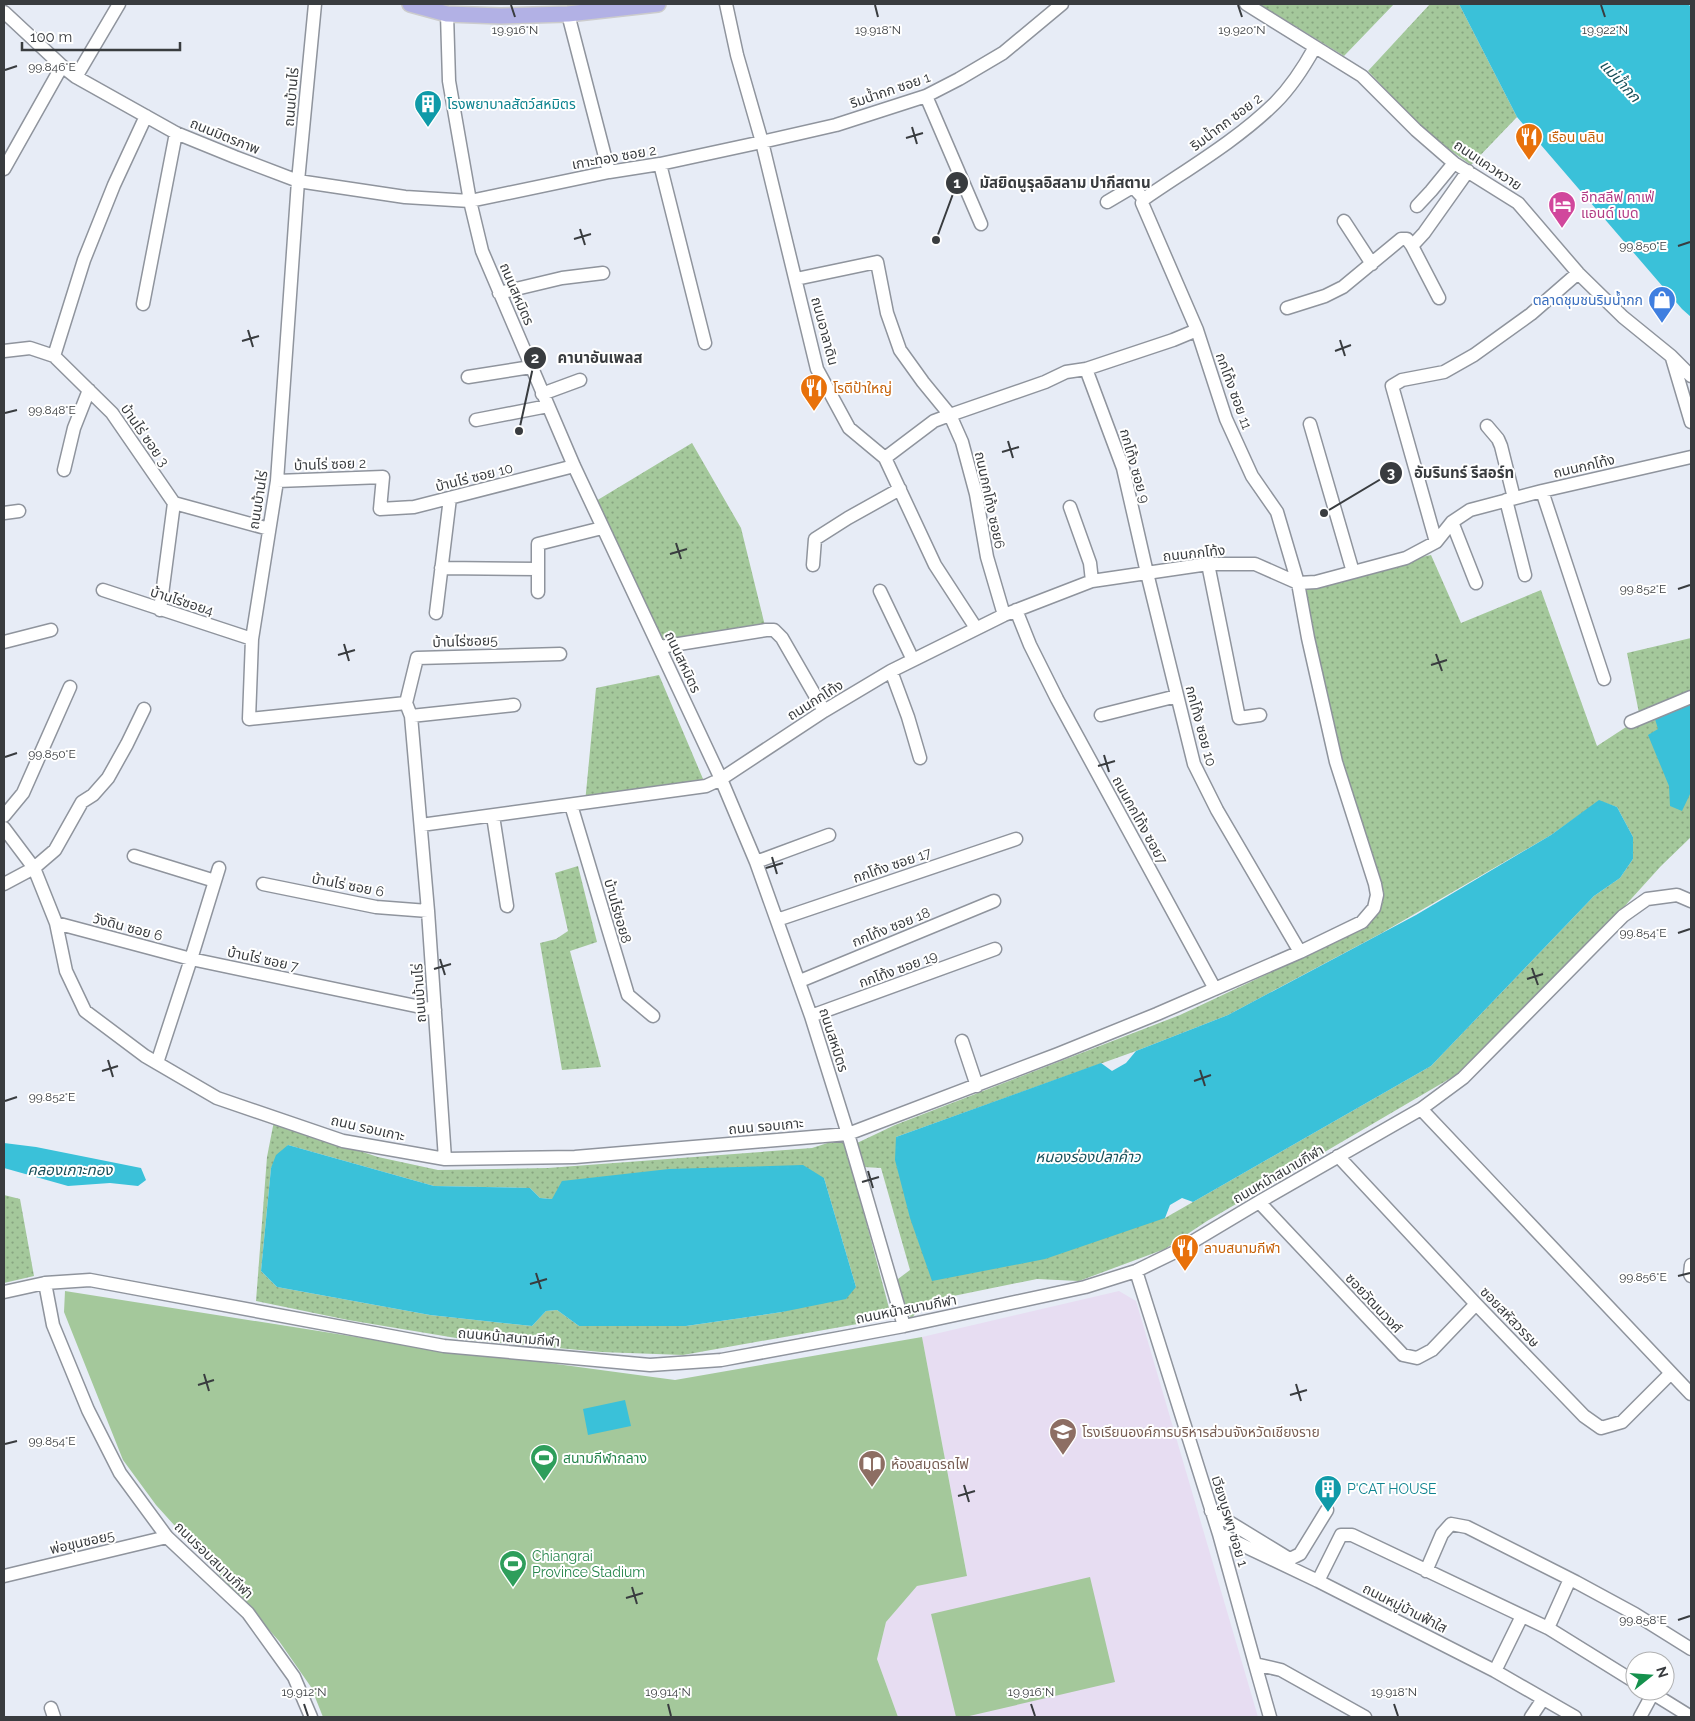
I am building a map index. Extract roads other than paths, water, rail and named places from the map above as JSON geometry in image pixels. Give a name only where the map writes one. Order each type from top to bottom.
[{"type":"main road","points":[[410,4],[501,16],[568,14],[658,4]]},
{"type":"street","points":[[76,77],[119,4]]},
{"type":"street","name":"ถนนบ้านไร่","points":[[315,4],[298,181],[277,482],[252,639],[249,719],[406,703],[411,716],[422,825],[444,1159]]},
{"type":"street","name":"ถนนอาลาดิน","points":[[726,4],[737,55],[762,142],[817,368],[848,428],[885,458],[935,565],[976,628]]},
{"type":"street","name":"ริมน้ำกก ซอย 1","points":[[762,142],[836,125],[926,96],[1003,53],[1062,4]]},
{"type":"street","name":"ถนนแควหวาย","points":[[1246,4],[1362,76],[1416,130],[1454,163],[1518,203],[1578,273],[1622,318],[1672,356],[1691,376]]},
{"type":"street","name":"ถนนสหมิตร","points":[[447,9],[446,47],[449,81],[470,200],[482,251],[574,466],[721,779],[756,862],[800,981],[848,1134],[904,1326]]},
{"type":"street","name":"ถนนมิตรภาพ","points":[[4,12],[76,77],[176,132],[235,157],[298,181],[405,197],[470,200]]},
{"type":"street","points":[[568,14],[609,172]]},
{"type":"street","name":"ริมน้ำกก ซอย 2","points":[[1144,202],[1235,137],[1276,102],[1303,69],[1315,47]]},
{"type":"street","points":[[4,169],[62,66]]},
{"type":"street","points":[[926,96],[981,224]]},
{"type":"street","points":[[54,356],[84,260],[114,185],[146,116]]},
{"type":"street","points":[[143,304],[176,132]]},
{"type":"street","name":"เกาะทอง ซอย 2","points":[[470,200],[609,172],[660,164],[762,142]]},
{"type":"street","points":[[1417,206],[1432,191],[1454,163]]},
{"type":"street","points":[[660,164],[705,343]]},
{"type":"street","points":[[1412,246],[1424,233],[1468,171]]},
{"type":"street","points":[[1107,202],[1134,188],[1144,202]]},
{"type":"street","name":"กกโท้ง ซอย 11","points":[[1144,202],[1197,330],[1226,419],[1252,476],[1277,512],[1298,583],[1308,638],[1336,762],[1377,894],[1374,908],[1362,922],[1300,952]]},
{"type":"street","points":[[1344,221],[1372,264]]},
{"type":"street","points":[[1287,308],[1325,296],[1343,287],[1401,239],[1407,239],[1412,246],[1439,298]]},
{"type":"street","name":"ถนนกกโท้ง ซอย6","points":[[796,279],[877,262],[888,313],[900,350],[923,382],[950,414],[962,442],[976,494],[987,557],[1004,615]]},
{"type":"street","points":[[499,292],[562,278],[603,272]]},
{"type":"street","points":[[1436,542],[1392,386],[1402,380],[1444,372],[1474,355],[1531,314],[1578,273]]},
{"type":"street","points":[[885,458],[934,421],[950,414],[1045,382],[1066,372],[1086,369],[1197,330]]},
{"type":"street","name":"บ้านไร่ ซอย 3","points":[[4,351],[30,348],[54,356],[112,413],[174,503]]},
{"type":"street","points":[[1672,356],[1691,422]]},
{"type":"street","points":[[468,377],[531,367]]},
{"type":"street","name":"กกโท้ง ซอย 9","points":[[1086,369],[1123,468],[1147,573]]},
{"type":"street","points":[[542,394],[580,380]]},
{"type":"street","points":[[64,470],[74,428],[89,390]]},
{"type":"street","points":[[476,420],[548,406]]},
{"type":"street","points":[[1310,424],[1353,572]]},
{"type":"street","points":[[1487,426],[1498,439],[1501,446],[1525,575]]},
{"type":"street","name":"ถนนกกโท้ง","points":[[721,779],[824,711],[891,671],[1004,615],[1092,581],[1208,564],[1255,564],[1298,583],[1316,582],[1406,558],[1436,542],[1452,522],[1470,510],[1542,491],[1691,457]]},
{"type":"street","name":"บ้านไร่ ซอย 10","points":[[380,509],[414,508],[574,466]]},
{"type":"street","name":"บ้านไร่ ซอย 2","points":[[277,482],[383,477],[380,509]]},
{"type":"street","points":[[814,565],[816,539],[848,518],[900,489]]},
{"type":"street","points":[[1542,491],[1604,679]]},
{"type":"street","points":[[436,613],[450,498]]},
{"type":"street","points":[[160,610],[174,503],[268,529]]},
{"type":"street","points":[[1070,507],[1090,563],[1092,581]]},
{"type":"street","points":[[4,513],[19,511]]},
{"type":"street","points":[[1452,522],[1476,583]]},
{"type":"street","points":[[538,592],[538,544],[602,528]]},
{"type":"street","points":[[1208,564],[1239,718],[1260,715]]},
{"type":"street","points":[[441,568],[538,569]]},
{"type":"street","name":"กกโท้ง ซอย 10","points":[[1147,573],[1194,764],[1203,785],[1300,952]]},
{"type":"street","name":"บ้านไร่ซอย4","points":[[103,590],[252,639]]},
{"type":"street","points":[[880,591],[912,660]]},
{"type":"street","name":"ถนนกกโท้ง ซอย7","points":[[1016,610],[1030,645],[1057,700],[1215,989]]},
{"type":"street","points":[[4,642],[51,630]]},
{"type":"street","points":[[660,647],[774,630],[782,638],[824,711]]},
{"type":"street","name":"บ้านไร่ซอย5","points":[[406,703],[417,658],[560,654]]},
{"type":"street","points":[[891,671],[908,717],[920,758]]},
{"type":"street","points":[[4,816],[23,793],[70,686]]},
{"type":"street","points":[[1101,714],[1177,696]]},
{"type":"street","points":[[1631,722],[1691,697]]},
{"type":"street","points":[[411,716],[514,705]]},
{"type":"street","points":[[4,884],[34,868],[55,850],[82,802],[93,795],[108,778],[128,744],[144,709]]},
{"type":"street","points":[[422,825],[706,786],[721,779]]},
{"type":"street","name":"บ้านไร่ซอย8","points":[[571,805],[628,995],[653,1016]]},
{"type":"street","points":[[493,816],[507,906]]},
{"type":"street","name":"ถนน รอบเกาะ","points":[[4,828],[34,868],[56,923],[66,971],[85,1011],[145,1056],[217,1098],[343,1141],[444,1159],[575,1157],[848,1134],[977,1086],[1148,1018],[1300,952]]},
{"type":"street","points":[[756,862],[829,836]]},
{"type":"street","name":"กกโท้ง ซอย 17","points":[[777,920],[1016,838]]},
{"type":"street","points":[[134,856],[215,881]]},
{"type":"street","points":[[157,1063],[219,868]]},
{"type":"street","name":"บ้านไร่ ซอย 6","points":[[263,884],[376,907],[428,911]]},
{"type":"street","name":"ถนนหน้าสนามกีฬา","points":[[4,1292],[45,1284],[90,1280],[444,1346],[650,1365],[721,1360],[904,1326],[1085,1287],[1136,1271],[1177,1251],[1421,1109],[1462,1078],[1623,916],[1647,899],[1677,896],[1691,901]]},
{"type":"street","name":"กกโท้ง ซอย 18","points":[[800,981],[994,901]]},
{"type":"street","name":"วังดิน ซอย 6","points":[[56,923],[191,959]]},
{"type":"street","name":"กกโท้ง ซอย 19","points":[[811,1016],[995,949]]},
{"type":"street","name":"บ้านไร่ ซอย 7","points":[[191,959],[435,1010]]},
{"type":"street","points":[[962,1041],[977,1086]]},
{"type":"street","points":[[1421,1109],[1691,1394]]},
{"type":"street","name":"ซอยสหัสวรรษ","points":[[1338,1156],[1584,1416],[1601,1428],[1622,1422],[1671,1373]]},
{"type":"street","name":"ซอยวัฒนวงศ์","points":[[1259,1202],[1403,1355],[1417,1358],[1432,1350],[1476,1304]]},
{"type":"street","points":[[1691,1264],[1691,1276]]},
{"type":"street","name":"เวียงบูรพา ซอย 1","points":[[1136,1271],[1219,1534],[1255,1664]]},
{"type":"street","name":"ถนนรอบสนามกีฬา","points":[[45,1284],[53,1326],[88,1410],[120,1473],[167,1537],[248,1613],[294,1676],[311,1717]]},
{"type":"street","points":[[1211,1511],[1288,1558],[1292,1558],[1300,1554],[1327,1510]]},
{"type":"street","points":[[1426,1571],[1442,1534],[1451,1524],[1467,1527],[1635,1614],[1691,1649]]},
{"type":"street","name":"ถนนหมู่บ้านฟ้าใส","points":[[1219,1534],[1318,1581],[1495,1671],[1575,1717]]},
{"type":"street","points":[[1318,1581],[1341,1536],[1352,1535],[1548,1628],[1625,1676]]},
{"type":"street","name":"พ่อขุนซอย5","points":[[4,1576],[167,1537]]},
{"type":"street","points":[[1548,1628],[1570,1579]]},
{"type":"street","points":[[1495,1671],[1522,1616]]},
{"type":"street","points":[[1270,1717],[1255,1664],[1281,1670],[1365,1717]]},
{"type":"street","points":[[1531,1717],[1543,1699]]},
{"type":"street","points":[[1640,1717],[1647,1701]]},
{"type":"street","points":[[1665,1701],[1690,1717]]},
{"type":"water","name":"แม่น้ำกก","points":[[1459,4],[1688,4],[1691,7],[1691,317],[1682,309],[1517,117]]},
{"type":"water","points":[[1691,704],[1691,792],[1682,811],[1670,806],[1669,786],[1648,735],[1658,729],[1655,719]]},
{"type":"water","name":"หนองร่องปลาค้าว","points":[[1599,800],[1617,807],[1633,837],[1633,859],[1620,878],[1594,896],[1431,1066],[1193,1202],[1182,1198],[1170,1205],[1165,1218],[1045,1259],[932,1281],[910,1218],[895,1160],[896,1137],[1101,1063],[1112,1071],[1126,1063],[1136,1051],[1228,1015],[1416,915],[1551,835]]},
{"type":"water","name":"คลองเกาะทอง","points":[[4,1143],[36,1147],[141,1168],[146,1180],[138,1186],[110,1183],[68,1186],[4,1168]]},
{"type":"water","points":[[288,1145],[434,1186],[530,1188],[540,1198],[552,1199],[562,1181],[669,1169],[803,1165],[824,1178],[856,1287],[846,1299],[782,1312],[686,1326],[579,1326],[557,1310],[546,1311],[532,1326],[430,1315],[277,1287],[261,1271],[271,1168],[276,1155]]},
{"type":"water","points":[[625,1400],[631,1426],[588,1435],[583,1409]]},
{"type":"place","name":"โรงพยาบาลสัตว์สหมิตร","points":[[428,128]]},
{"type":"place","name":"เรือน นลิน","points":[[1529,161]]},
{"type":"place","name":"อีทสลีฟ คาเฟ่ แอนด์ เบด","points":[[1562,229]]},
{"type":"place","name":"มัสยิดนูรุลอิสลาม ปากีสตาน","points":[[936,240]]},
{"type":"place","name":"ตลาดชุมชนริมน้ำกก","points":[[1662,324]]},
{"type":"place","name":"โรตีป้าใหญ่","points":[[814,412]]},
{"type":"place","name":"คานาอันเพลส","points":[[519,431]]},
{"type":"place","name":"อัมรินทร์ รีสอร์ท","points":[[1324,513]]},
{"type":"place","name":"ลาบสนามกีฬา","points":[[1185,1272]]},
{"type":"place","name":"โรงเรียนองค์การบริหารส่วนจังหวัดเชียงราย","points":[[1063,1456]]},
{"type":"place","name":"สนามกีฬากลาง","points":[[544,1482]]},
{"type":"place","name":"ห้องสมุดรถไฟ","points":[[872,1488]]},
{"type":"place","name":"P'CAT HOUSE","points":[[1328,1513]]},
{"type":"place","name":"Chiangrai Province Stadium","points":[[513,1588]]}]
